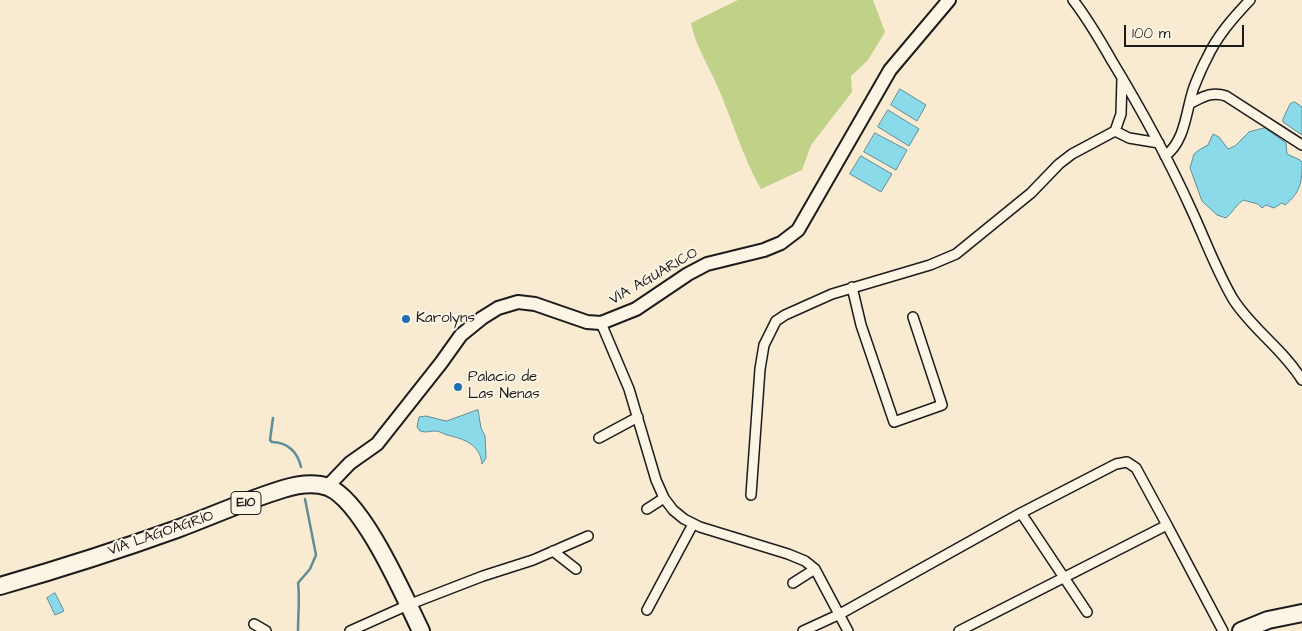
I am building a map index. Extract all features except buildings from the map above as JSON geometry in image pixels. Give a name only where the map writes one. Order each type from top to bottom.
[{"type":"highway","name":"VÍA LAGOAGRÍO","points":[[0,586],[176,530],[284,489],[309,484],[327,487]]},
{"type":"highway","points":[[327,487],[345,498],[376,542],[421,631]]},
{"type":"highway","points":[[1241,631],[1268,620],[1302,612]]},
{"type":"street","name":"VÍA AGUARICO","points":[[327,487],[350,463],[378,444],[442,363],[461,335],[498,308],[518,302],[535,304],[588,322],[601,323],[636,309],[688,274],[707,264],[764,250],[782,243],[798,230],[890,70],[949,0]]},
{"type":"street","points":[[1073,0],[1088,20],[1159,143],[1191,209],[1212,259],[1233,298],[1244,313],[1293,365],[1302,380]]},
{"type":"street","points":[[1165,156],[1176,145],[1191,103],[1194,88],[1207,58],[1230,21],[1250,0]]},
{"type":"street","points":[[751,495],[760,369],[764,344],[776,321],[785,314],[810,302],[930,265],[956,254],[1024,198],[1072,154],[1115,132],[1121,114],[1122,78]]},
{"type":"street","points":[[1191,103],[1215,94],[1226,96],[1302,145]]},
{"type":"street","points":[[1115,132],[1129,138],[1159,143]]},
{"type":"street","points":[[852,288],[861,325],[894,422],[942,405],[913,317]]},
{"type":"street","points":[[601,323],[629,389],[656,480],[664,498],[673,510],[693,524],[805,561],[814,569],[848,631]]},
{"type":"street","points":[[599,438],[638,417]]},
{"type":"street","points":[[803,631],[840,614],[1021,513],[1116,464],[1127,462],[1136,468],[1223,631]]},
{"type":"street","points":[[647,509],[664,498]]},
{"type":"street","points":[[1021,513],[1087,612]]},
{"type":"street","points":[[648,610],[693,524]]},
{"type":"street","points":[[960,631],[1167,525]]},
{"type":"street","points":[[350,631],[408,605],[483,576],[533,560],[588,536]]},
{"type":"street","points":[[553,551],[576,569]]},
{"type":"street","points":[[793,582],[814,569]]},
{"type":"street","points":[[254,624],[266,631]]},
{"type":"green space","points":[[738,0],[873,0],[885,32],[868,60],[851,76],[852,92],[811,145],[802,170],[761,189],[748,163],[722,96],[698,46],[691,23]]},
{"type":"water","points":[[900,89],[926,105],[917,121],[891,105]]},
{"type":"water","points":[[1295,102],[1302,107],[1302,135],[1283,122],[1290,104]]},
{"type":"water","points":[[888,110],[919,129],[909,146],[878,127]]},
{"type":"water","points":[[1265,128],[1286,143],[1287,154],[1302,162],[1300,186],[1285,205],[1282,203],[1274,208],[1266,205],[1262,208],[1258,204],[1243,200],[1226,218],[1217,215],[1202,201],[1190,168],[1194,154],[1208,145],[1213,134],[1219,137],[1228,149],[1235,146],[1249,132]]},
{"type":"water","points":[[875,133],[907,150],[896,170],[864,152]]},
{"type":"water","points":[[861,156],[892,174],[881,192],[850,174]]},
{"type":"water","points":[[478,410],[481,428],[485,436],[486,458],[482,464],[481,457],[470,443],[437,431],[420,431],[417,427],[419,417],[426,416],[446,421]]},
{"type":"water","points":[[55,593],[64,611],[55,615],[47,598]]},
{"type":"waterway","points":[[273,418],[270,440],[291,449],[295,453],[301,467]]},
{"type":"waterway","points":[[298,631],[298,583],[310,569],[316,555],[305,499]]},
{"type":"place","name":"Karolyns","points":[[406,319]]},
{"type":"place","name":"Palacio de Las Nenas","points":[[458,387]]}]
